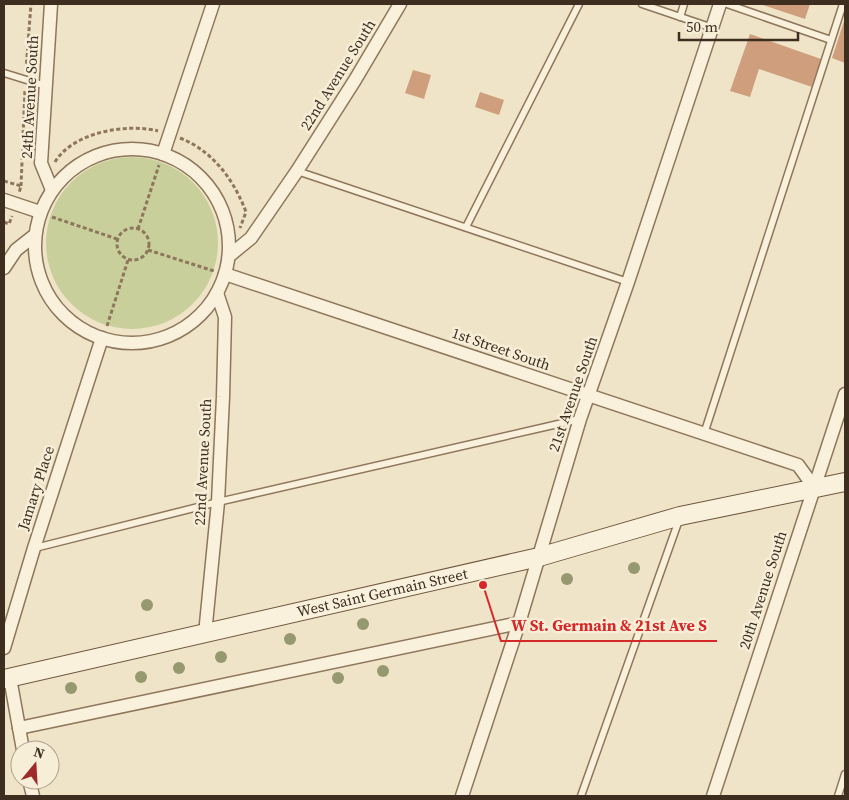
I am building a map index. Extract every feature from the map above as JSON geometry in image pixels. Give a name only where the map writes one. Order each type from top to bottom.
[{"type":"street","name":"24th Avenue South","points":[[51,4],[41,163],[52,190]]},
{"type":"street","points":[[163,154],[213,4]]},
{"type":"street","name":"22nd Avenue South","points":[[229,256],[251,238],[297,171],[355,80],[400,4]]},
{"type":"street","name":"21st Avenue South","points":[[462,796],[519,623],[580,419],[628,282],[720,4]]},
{"type":"street","points":[[132,148],[163,154],[192,169],[214,193],[227,223],[229,256],[225,274],[217,293],[196,319],[168,336],[135,343],[102,338],[73,323],[50,299],[37,268],[35,235],[40,212],[52,190],[74,168],[101,153],[132,148]]},
{"type":"street","points":[[4,200],[40,212]]},
{"type":"street","points":[[4,268],[16,250],[35,235]]},
{"type":"street","name":"1st Street South","points":[[225,274],[798,465],[814,487]]},
{"type":"street","name":"22nd Avenue South","points":[[205,634],[218,502],[225,317],[217,293]]},
{"type":"street","name":"Jamary Place","points":[[4,648],[34,548],[102,338]]},
{"type":"street","name":"20th Avenue South","points":[[713,796],[845,394]]},
{"type":"street","name":"West Saint Germain Street","points":[[7,679],[539,557],[680,516],[845,482]]},
{"type":"street","points":[[19,728],[519,623]]},
{"type":"street","points":[[7,679],[21,740]]},
{"type":"lane","points":[[466,227],[579,4]]},
{"type":"lane","points":[[642,4],[713,28]]},
{"type":"lane","points":[[680,17],[684,4]]},
{"type":"lane","points":[[727,4],[831,40]]},
{"type":"lane","points":[[704,434],[843,4]]},
{"type":"lane","points":[[4,73],[46,86]]},
{"type":"lane","points":[[297,171],[628,282]]},
{"type":"lane","points":[[34,548],[218,502],[580,419]]},
{"type":"lane","points":[[581,796],[680,516]]},
{"type":"lane","points":[[838,796],[845,774]]},
{"type":"path","points":[[21,186],[25,80],[32,4]]},
{"type":"path","points":[[138,229],[163,154]]},
{"type":"path","points":[[40,212],[117,239]]},
{"type":"path","points":[[4,222],[9,224]]},
{"type":"path","points":[[138,229],[146,235],[149,244],[148,250],[142,257],[128,260],[117,250],[117,239],[123,231],[138,229]]},
{"type":"path","points":[[148,250],[225,274]]},
{"type":"path","points":[[102,338],[128,260]]},
{"type":"green space","points":[[132,157],[149,159],[165,164],[193,182],[211,210],[216,226],[218,243],[216,260],[211,276],[193,304],[165,322],[149,327],[132,329],[115,327],[99,322],[71,304],[53,276],[48,260],[46,243],[48,226],[53,210],[71,182],[99,164],[115,159]]},
{"type":"building","points":[[760,4],[810,4],[805,19]]},
{"type":"building","points":[[845,18],[845,63],[832,58]]},
{"type":"building","points":[[750,34],[821,59],[812,87],[759,69],[750,97],[730,91]]},
{"type":"building","points":[[413,70],[431,75],[424,99],[405,93]]},
{"type":"building","points":[[480,92],[504,100],[499,115],[475,107]]},
{"type":"place","name":"W St. Germain & 21st Ave S","points":[[483,585]]}]
